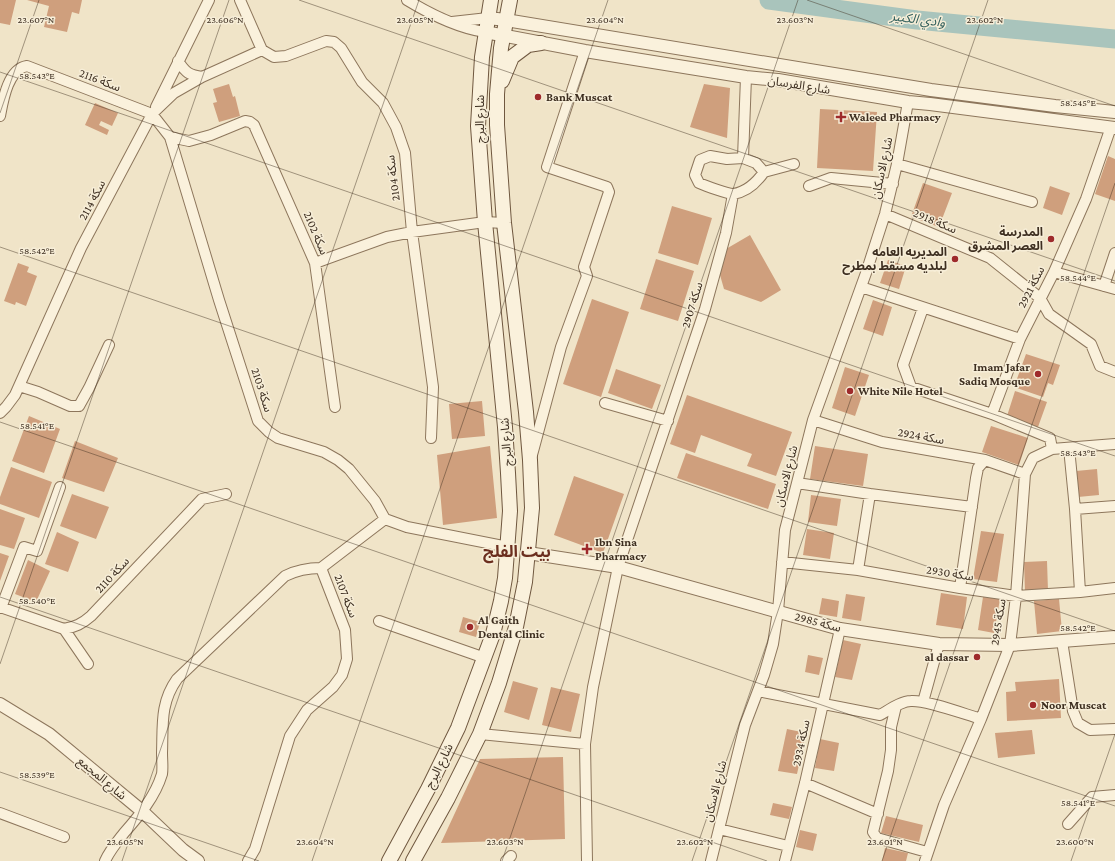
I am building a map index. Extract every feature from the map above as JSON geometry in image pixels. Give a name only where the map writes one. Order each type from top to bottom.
[{"type":"main road","name":"شارع البرج","points":[[389,861],[428,789],[458,728],[485,658],[493,634],[501,601],[508,547],[510,511],[506,435],[485,222],[478,126],[485,32],[491,0]]},
{"type":"main road","name":"شارع البرج","points":[[413,861],[448,798],[480,734],[499,683],[516,627],[525,582],[532,508],[530,460],[526,412],[504,223],[497,125],[497,94],[501,48],[510,0]]},
{"type":"main road","points":[[497,94],[512,57],[528,45],[541,43]]},
{"type":"street","points":[[152,114],[209,0]]},
{"type":"street","points":[[240,0],[262,50]]},
{"type":"street","points":[[407,0],[422,10],[472,30],[485,32]]},
{"type":"street","points":[[452,22],[488,18]]},
{"type":"street","name":"شارع الفرسان","points":[[488,18],[931,90],[1115,112]]},
{"type":"street","name":"شارع الفرسان","points":[[485,32],[586,51],[746,77],[778,80],[908,102],[1113,127]]},
{"type":"street","name":"سكة 2104","points":[[262,50],[274,57],[286,56],[326,41],[334,42],[341,48],[362,82],[383,103],[396,127],[405,153],[412,232],[433,387],[431,438]]},
{"type":"street","name":"سكة 2114","points":[[0,413],[15,396],[81,248],[152,114],[174,93],[202,77],[262,50]]},
{"type":"street","points":[[530,460],[561,347],[586,276],[584,267],[610,192],[607,187],[547,167],[586,51]]},
{"type":"street","points":[[178,61],[185,71],[192,75],[202,77]]},
{"type":"street","name":"سكة 2116","points":[[0,116],[9,82],[15,72],[21,67],[27,66],[152,114]]},
{"type":"street","points":[[743,158],[746,77]]},
{"type":"street","name":"شارع الاسكان","points":[[711,861],[745,725],[773,644],[778,611],[785,530],[797,483],[814,420],[885,214],[893,184],[908,102]]},
{"type":"street","name":"سكة 2103","points":[[152,114],[170,137],[219,300],[258,421],[269,432],[278,438],[324,452],[338,460],[349,469],[375,501],[385,519]]},
{"type":"street","name":"سكة 2102","points":[[170,137],[189,141],[211,135],[245,121],[254,125],[315,263],[335,407]]},
{"type":"street","name":"سكة 2921","points":[[992,414],[1020,339],[1054,272],[1086,199],[1113,127]]},
{"type":"street","points":[[764,172],[756,163],[743,158],[710,156],[700,160],[695,175],[700,183],[733,194],[757,183],[764,172],[794,164]]},
{"type":"street","points":[[897,164],[1032,202]]},
{"type":"street","points":[[809,186],[831,178],[893,184]]},
{"type":"street","name":"سكة 2907","points":[[587,861],[585,744],[592,687],[618,567],[705,309],[726,233],[733,194]]},
{"type":"street","name":"سكة 2918","points":[[885,214],[990,258],[1040,298],[1049,314],[1091,344],[1100,366],[1115,372]]},
{"type":"street","points":[[315,263],[387,237],[485,222],[504,223]]},
{"type":"street","points":[[1104,286],[1115,254]]},
{"type":"street","points":[[1054,272],[1115,289]]},
{"type":"street","points":[[861,287],[1020,339]]},
{"type":"street","points":[[923,308],[903,365],[911,388],[992,414],[1050,438],[1052,449]]},
{"type":"street","points":[[19,386],[38,392],[70,406],[79,406],[109,345]]},
{"type":"street","points":[[605,403],[668,421]]},
{"type":"street","name":"سكة 2924","points":[[814,420],[882,442],[985,460],[1025,474]]},
{"type":"street","name":"سكة 2945","points":[[926,856],[944,805],[981,719],[1010,645],[1016,596],[1025,474],[1033,458],[1052,449],[1115,444]]},
{"type":"street","points":[[1069,448],[1075,509],[1080,592]]},
{"type":"street","points":[[960,588],[978,468],[985,460]]},
{"type":"street","points":[[797,483],[972,507]]},
{"type":"street","points":[[60,487],[37,551],[24,547],[0,608],[64,629],[88,664]]},
{"type":"street","name":"سكة 2110","points":[[64,629],[74,628],[91,616],[202,499],[226,494]]},
{"type":"street","points":[[858,570],[870,494]]},
{"type":"street","points":[[1075,509],[1115,506]]},
{"type":"street","points":[[321,568],[385,519],[406,527],[508,547]]},
{"type":"street","name":"سكة 2985","points":[[528,553],[618,567],[840,629],[939,644],[1010,645],[1115,637]]},
{"type":"street","name":"سكة 2930","points":[[782,562],[858,570],[1016,596],[1115,588]]},
{"type":"street","name":"سكة 2107","points":[[105,861],[109,852],[142,811],[158,785],[162,772],[164,704],[169,690],[176,679],[284,576],[295,571],[308,568],[321,568],[345,630],[347,659],[342,675],[333,687],[307,710],[290,736],[255,849],[248,861]]},
{"type":"street","points":[[379,621],[485,658]]},
{"type":"street","name":"سكة 2934","points":[[785,861],[806,784],[822,705],[840,629]]},
{"type":"street","points":[[1062,641],[1073,711],[1078,723],[1090,730],[1115,729]]},
{"type":"street","points":[[922,702],[939,644]]},
{"type":"street","points":[[758,691],[822,705],[880,715],[896,706],[910,701],[922,702],[981,719]]},
{"type":"street","name":"شارع المجمع","points":[[0,704],[49,734],[142,811],[183,850],[198,861]]},
{"type":"street","points":[[896,706],[891,727],[891,750],[888,771],[873,832],[877,838],[926,856]]},
{"type":"street","points":[[480,734],[585,744]]},
{"type":"street","points":[[806,784],[878,814]]},
{"type":"street","points":[[1068,824],[1092,797],[1115,795]]},
{"type":"street","points":[[0,813],[64,837]]},
{"type":"street","points":[[719,829],[788,846]]},
{"type":"building","points":[[0,0],[16,0],[10,25],[0,23]]},
{"type":"building","points":[[27,0],[82,0],[79,14],[72,12],[67,32],[44,27],[49,6]]},
{"type":"building","points":[[229,84],[233,97],[235,96],[240,116],[219,122],[213,103],[217,102],[213,89]]},
{"type":"building","points":[[704,84],[730,88],[727,138],[690,127]]},
{"type":"building","points":[[95,103],[118,113],[112,126],[101,121],[99,125],[109,130],[107,135],[85,125]]},
{"type":"building","points":[[820,109],[877,112],[873,171],[817,168]]},
{"type":"building","points":[[1108,156],[1115,159],[1115,201],[1095,194]]},
{"type":"building","points":[[923,183],[952,193],[939,227],[911,217]]},
{"type":"building","points":[[1050,186],[1070,193],[1062,215],[1043,208]]},
{"type":"building","points":[[672,206],[712,218],[698,265],[658,253]]},
{"type":"building","points":[[750,235],[781,290],[761,302],[724,289],[720,275],[726,249]]},
{"type":"building","points":[[656,259],[694,271],[678,321],[640,309]]},
{"type":"building","points":[[888,260],[906,266],[899,289],[880,283]]},
{"type":"building","points":[[18,263],[29,267],[27,272],[37,276],[26,306],[16,302],[15,305],[4,301]]},
{"type":"building","points":[[592,299],[629,312],[601,397],[563,384]]},
{"type":"building","points":[[873,300],[892,307],[883,336],[863,329]]},
{"type":"building","name":"Imam Jafar Sadiq Mosque","points":[[1026,354],[1060,365],[1053,385],[1048,383],[1043,397],[1014,387]]},
{"type":"building","name":"White Nile Hotel","points":[[845,367],[869,375],[855,416],[832,408]]},
{"type":"building","points":[[616,369],[661,385],[652,409],[608,393]]},
{"type":"building","points":[[1015,391],[1047,402],[1038,427],[1007,416]]},
{"type":"building","points":[[687,395],[792,432],[776,476],[747,466],[752,454],[701,435],[695,453],[670,444]]},
{"type":"building","points":[[482,401],[485,436],[452,439],[449,404]]},
{"type":"building","points":[[29,416],[60,429],[44,473],[12,461]]},
{"type":"building","points":[[991,426],[1028,438],[1019,465],[982,452]]},
{"type":"building","points":[[75,441],[118,458],[104,492],[62,478]]},
{"type":"building","points":[[490,446],[497,518],[443,525],[437,455]]},
{"type":"building","points":[[815,446],[868,454],[863,486],[810,479]]},
{"type":"building","points":[[686,453],[776,484],[768,509],[677,478]]},
{"type":"building","points":[[11,467],[52,482],[39,518],[0,504],[0,497]]},
{"type":"building","points":[[1097,469],[1099,495],[1078,497],[1076,471]]},
{"type":"building","points":[[574,476],[624,494],[603,553],[554,535]]},
{"type":"building","points":[[72,494],[109,507],[96,539],[60,526]]},
{"type":"building","points":[[811,495],[841,499],[837,526],[808,522]]},
{"type":"building","points":[[0,509],[25,518],[14,549],[0,545]]},
{"type":"building","points":[[807,529],[834,533],[830,559],[803,555]]},
{"type":"building","points":[[981,531],[1004,534],[997,582],[973,579]]},
{"type":"building","points":[[57,532],[79,542],[68,572],[45,564]]},
{"type":"building","points":[[0,553],[9,556],[0,581]]},
{"type":"building","points":[[28,560],[50,571],[36,602],[15,594]]},
{"type":"building","points":[[1047,561],[1048,591],[1025,592],[1024,562]]},
{"type":"building","points":[[941,593],[967,597],[963,629],[936,625]]},
{"type":"building","points":[[846,594],[865,597],[861,621],[842,618]]},
{"type":"building","points":[[983,597],[1000,599],[994,633],[978,630]]},
{"type":"building","points":[[822,598],[839,601],[837,617],[819,614]]},
{"type":"building","points":[[1059,599],[1062,631],[1037,634],[1034,601]]},
{"type":"building","name":"Al Gaith Dental Clinic","points":[[463,617],[480,622],[476,637],[459,632]]},
{"type":"building","points":[[843,640],[861,644],[852,680],[835,677]]},
{"type":"building","points":[[808,655],[823,658],[819,675],[805,672]]},
{"type":"building","name":"Noor Muscat","points":[[1059,679],[1061,718],[1007,721],[1006,692],[1016,691],[1015,682]]},
{"type":"building","points":[[513,681],[538,688],[529,720],[504,712]]},
{"type":"building","points":[[551,687],[580,694],[571,732],[542,725]]},
{"type":"building","points":[[787,729],[806,733],[797,774],[778,771]]},
{"type":"building","points":[[1032,730],[1035,754],[998,758],[995,733]]},
{"type":"building","points":[[820,739],[839,743],[834,771],[815,768]]},
{"type":"building","points":[[563,757],[565,839],[441,843],[480,759]]},
{"type":"building","points":[[773,803],[792,807],[789,819],[770,815]]},
{"type":"building","points":[[886,816],[923,825],[919,842],[881,833]]},
{"type":"building","points":[[800,830],[817,834],[813,851],[796,847]]},
{"type":"building","points":[[885,848],[908,853],[906,861],[882,861]]},
{"type":"waterway","name":"وادي الكبير","points":[[769,0],[917,20],[1115,39]]},
{"type":"place","name":"Bank Muscat","points":[[538,97]]},
{"type":"place","name":"Waleed Pharmacy","points":[[841,117]]},
{"type":"place","name":"المدرسة العصر المشرق","points":[[1051,239]]},
{"type":"place","name":"المديريه العامه لبلديه مسقط بمطرح","points":[[955,259]]},
{"type":"place","name":"Imam Jafar Sadiq Mosque","points":[[1038,374]]},
{"type":"place","name":"White Nile Hotel","points":[[850,391]]},
{"type":"place","name":"Ibn Sina Pharmacy","points":[[587,549]]},
{"type":"place","name":"Al Gaith Dental Clinic","points":[[470,627]]},
{"type":"place","name":"al dassar","points":[[977,657]]},
{"type":"place","name":"Noor Muscat","points":[[1033,705]]},
{"type":"district","name":"بيت الفلج","points":[[517,551]]}]
